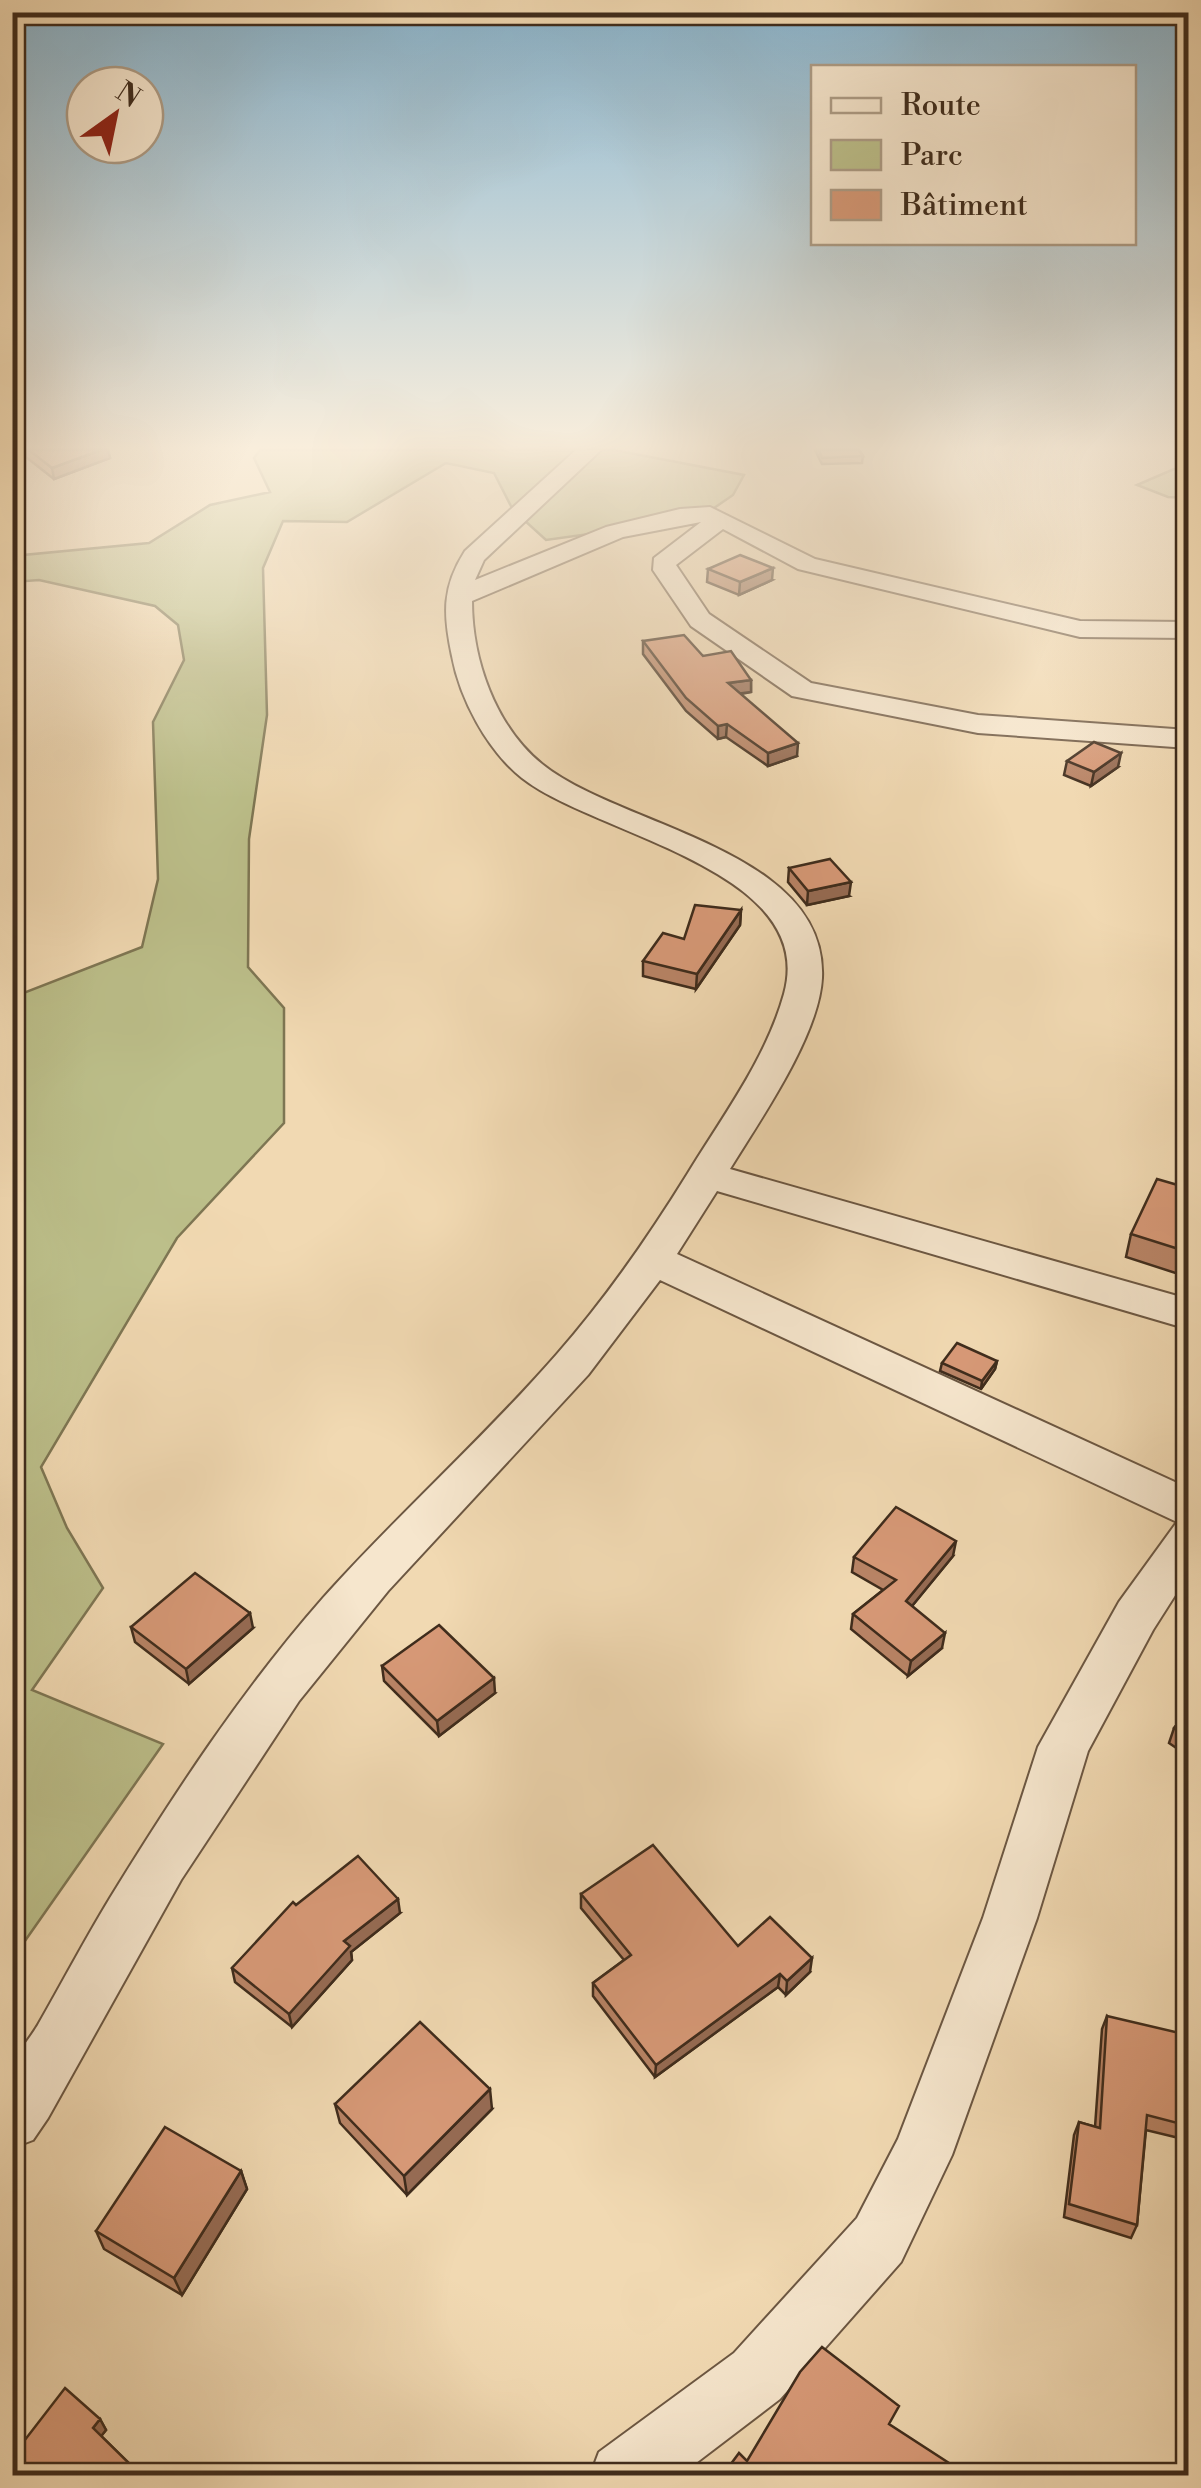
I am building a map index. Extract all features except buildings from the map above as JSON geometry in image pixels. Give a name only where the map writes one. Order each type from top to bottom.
[{"type":"street","points":[[12,2119],[117,1937],[220,1772],[309,1650],[575,1361],[651,1260],[773,1063],[805,984],[807,962],[796,930],[777,903],[733,870],[533,772],[504,737],[466,662],[456,598],[468,566]]},
{"type":"street","points":[[456,598],[528,566]]},
{"type":"street","points":[[664,566],[700,620],[789,683],[978,724],[1188,738]]},
{"type":"street","points":[[816,566],[1080,628],[1188,630]]},
{"type":"street","points":[[706,1175],[1188,1314]]},
{"type":"street","points":[[651,1260],[1188,1508]]},
{"type":"street","points":[[623,2476],[757,2376],[878,2240],[922,2155],[1010,1918],[1064,1747],[1136,1616],[1188,1537]]},
{"type":"green space","points":[[13,566],[264,566],[267,715],[249,839],[248,967],[284,1008],[284,1123],[177,1238],[41,1467],[67,1528],[103,1588],[32,1690],[163,1744],[13,1958],[13,997],[142,947],[158,879],[153,722],[184,660],[178,625],[155,606],[39,580],[13,582]]}]
